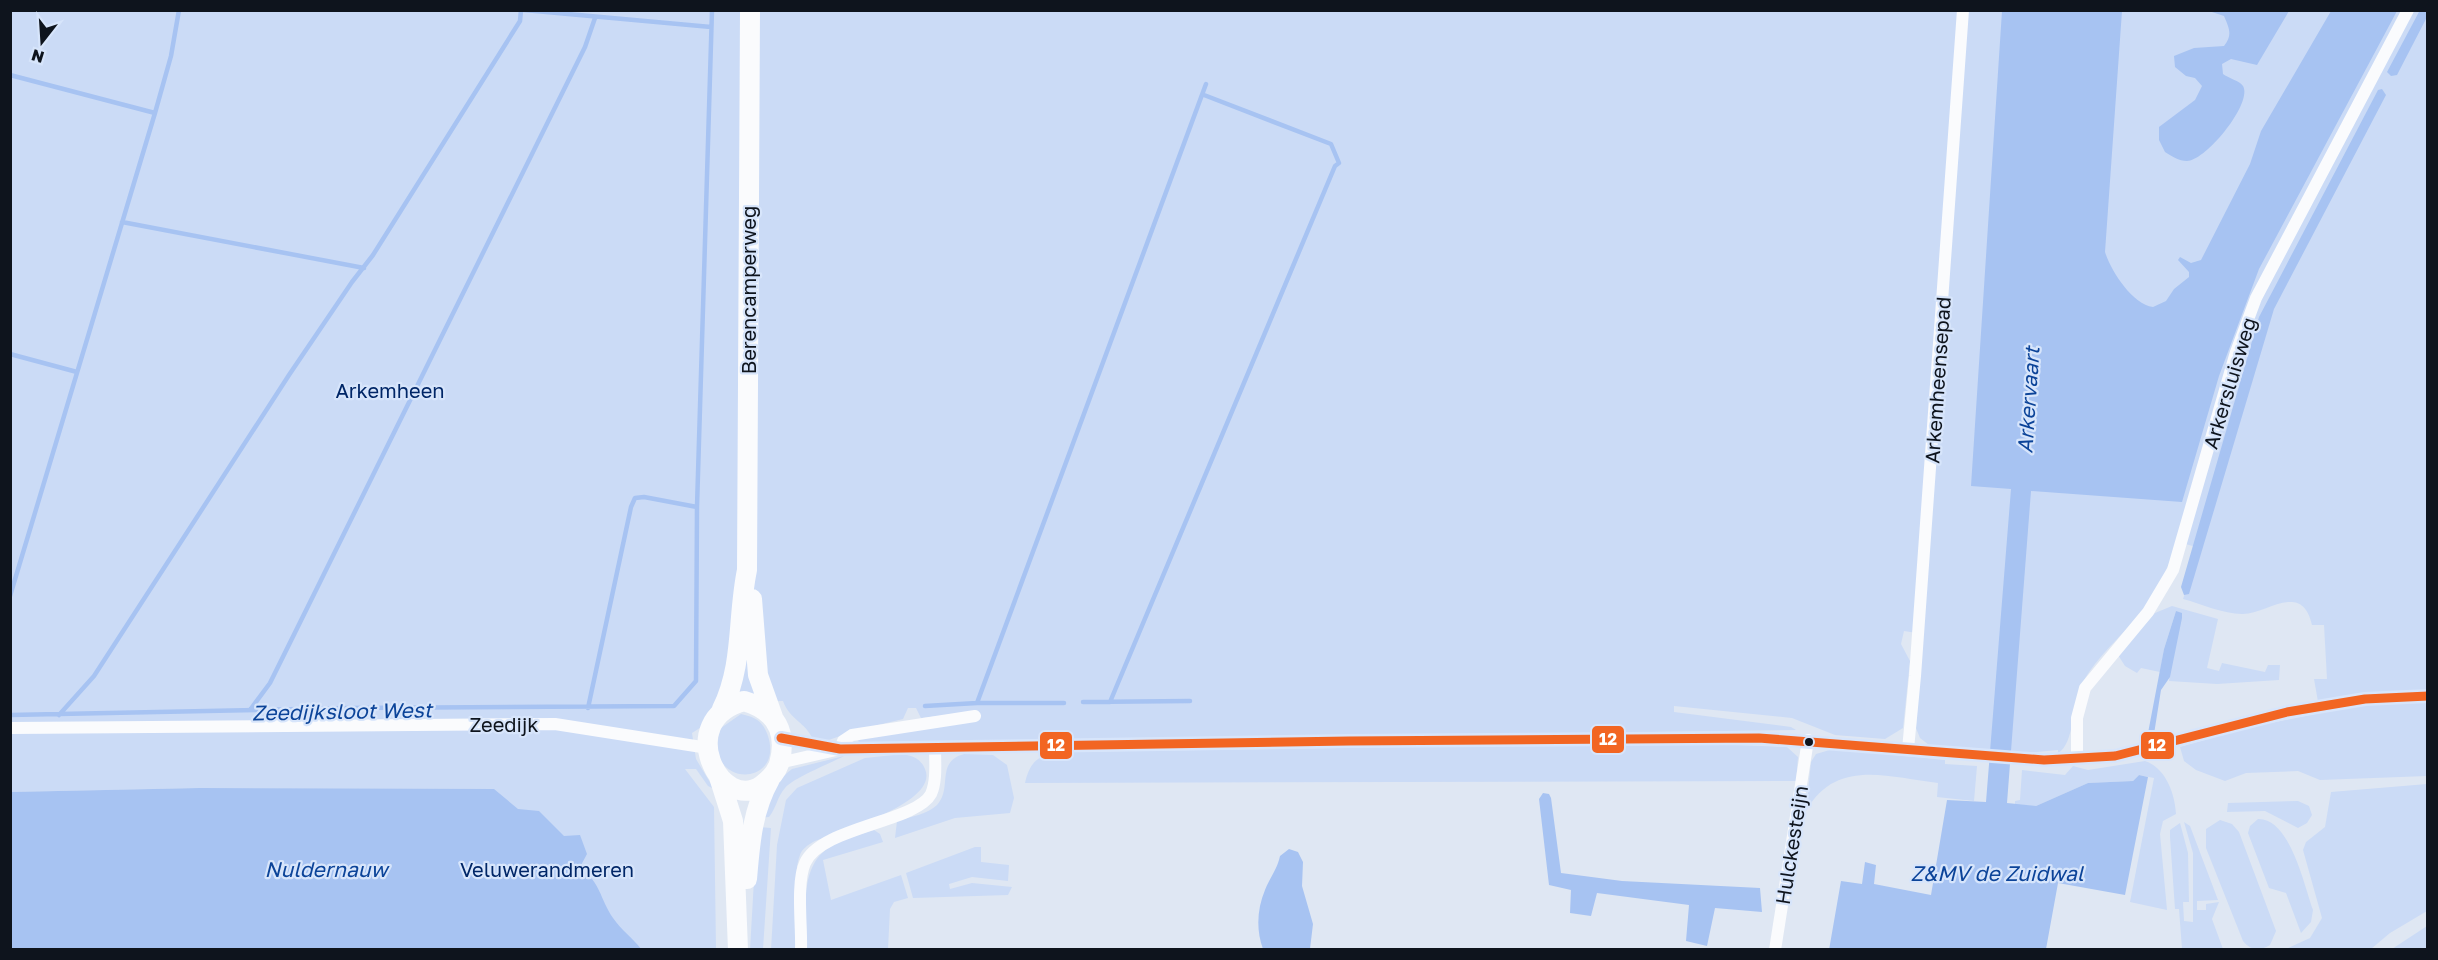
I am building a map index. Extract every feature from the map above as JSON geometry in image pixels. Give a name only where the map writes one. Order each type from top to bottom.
[{"type":"main road","name":"Berencamperweg","points":[[722,709],[736,676],[741,609],[747,570],[750,10]]},
{"type":"main road","name":"Berencamperweg","points":[[747,570],[752,593],[758,675],[778,729]]},
{"type":"main road","points":[[739,917],[747,880],[753,821],[759,799],[774,771],[782,749],[778,729],[762,706],[744,701],[722,709],[710,728],[708,748],[710,763],[719,777],[730,787],[745,790],[758,787],[774,771]]},
{"type":"main road","points":[[719,777],[733,821],[739,917],[738,950]]},
{"type":"street","name":"Arkemheensepad","points":[[1908,749],[1916,676],[1963,10]]},
{"type":"street","name":"Arkersluisweg","points":[[2077,758],[2077,718],[2085,688],[2148,612],[2173,570],[2236,352],[2256,298],[2408,10]]},
{"type":"street","points":[[774,771],[840,749],[1349,741],[1808,740],[1988,757],[2077,758],[2115,756],[2287,712],[2365,699],[2427,696]]},
{"type":"street","points":[[840,749],[843,741],[852,735],[975,716]]},
{"type":"street","name":"Zeedijk","points":[[10,728],[555,724],[708,748]]},
{"type":"street","points":[[778,729],[840,749]]},
{"type":"street","name":"Hulckesteijn","points":[[1775,950],[1808,740]]},
{"type":"street","points":[[801,950],[802,870],[807,858],[813,850],[829,841],[924,801],[933,786],[935,748]]},
{"type":"green space","name":"Arkemheen","points":[[11,11],[2427,11],[2427,776],[2320,780],[2298,771],[2246,773],[2225,781],[2196,770],[2184,761],[2180,747],[2246,728],[2320,713],[2314,679],[2327,679],[2324,625],[2312,625],[2307,612],[2300,604],[2282,603],[2251,613],[2235,614],[2183,599],[2200,548],[2178,542],[2162,580],[2145,607],[2102,655],[2083,682],[2079,690],[2068,741],[2058,753],[2058,750],[2026,753],[1929,745],[1920,738],[1916,728],[1923,634],[1904,631],[1901,644],[1910,661],[1903,728],[1885,739],[1835,735],[1792,718],[1674,706],[1674,712],[1791,727],[1796,730],[859,743],[858,739],[973,712],[921,718],[916,708],[908,708],[903,719],[857,730],[826,741],[812,738],[790,713],[783,701],[717,702],[703,726],[692,733],[696,759],[714,789],[708,786],[696,769],[685,769],[714,807],[716,949],[11,949],[10,799],[200,788],[11,792]]},
{"type":"green space","points":[[2172,606],[2218,619],[2207,668],[2219,671],[2222,663],[2265,672],[2268,665],[2280,665],[2279,680],[2217,684],[2169,681],[2176,611],[2164,649],[2160,672],[2141,668],[2137,673],[2125,666],[2118,655],[2155,613]]},
{"type":"green space","points":[[741,714],[761,723],[768,736],[770,753],[765,766],[755,773],[743,774],[731,771],[722,762],[718,748],[721,728]]},
{"type":"green space","points":[[1687,743],[1787,747],[1798,757],[1796,781],[1025,783],[1034,762],[1055,752]]},
{"type":"green space","points":[[1833,749],[1945,760],[1945,764],[1977,766],[1974,801],[1937,797],[1938,783],[1882,775],[1864,775],[1848,777],[1832,783],[1818,794],[1806,811],[1811,762],[1816,754]]},
{"type":"green space","points":[[903,754],[919,760],[925,769],[925,781],[917,793],[883,814],[813,842],[804,849],[800,855],[796,875],[796,949],[771,950],[777,845],[786,800],[797,788],[865,758]]},
{"type":"green space","points":[[964,754],[993,755],[1007,765],[1014,798],[1010,813],[955,818],[895,838],[897,821],[924,813],[937,805],[942,798],[950,763]]},
{"type":"green space","points":[[844,756],[789,784],[782,792],[769,817],[759,818],[772,791],[792,769]]},
{"type":"green space","points":[[2145,761],[2159,769],[2164,776],[2175,806],[2176,814],[2163,821],[2160,834],[2167,910],[2130,902],[2154,778],[2139,775],[2133,781],[2088,783],[2036,806],[2015,805],[2015,801],[2020,800],[2022,770],[2065,775],[2073,766],[2088,770]]},
{"type":"green space","points":[[2427,784],[2427,911],[2390,933],[2371,949],[2286,949],[2310,938],[2322,918],[2303,850],[2306,842],[2325,827],[2331,792]]},
{"type":"green space","points":[[2298,801],[2309,806],[2312,815],[2307,823],[2298,828],[2265,811],[2227,812],[2228,803]]},
{"type":"green space","points":[[2258,819],[2269,822],[2279,829],[2300,870],[2313,910],[2311,922],[2301,933],[2286,893],[2269,888],[2248,833],[2250,826]]},
{"type":"green space","points":[[2220,820],[2232,824],[2239,832],[2276,931],[2270,945],[2263,948],[2252,948],[2243,941],[2206,848],[2206,829]]},
{"type":"green space","points":[[2184,822],[2190,826],[2218,900],[2197,901],[2197,910],[2206,910],[2206,904],[2219,902],[2212,919],[2223,949],[2182,949],[2179,909],[2175,909],[2170,830],[2180,823],[2188,853],[2189,902],[2183,902],[2184,921],[2193,922],[2193,853]]},
{"type":"green space","points":[[757,827],[771,828],[763,949],[750,950]]},
{"type":"green space","points":[[874,830],[880,834],[883,842],[823,860],[831,900],[901,875],[908,898],[894,902],[890,909],[888,949],[807,950],[806,891],[814,864],[835,844]]},
{"type":"green space","points":[[975,847],[981,847],[981,862],[1009,865],[1008,881],[972,877],[949,884],[950,889],[972,883],[1012,887],[1008,895],[913,898],[906,873]]},
{"type":"green space","points":[[2427,926],[2427,949],[2392,949]]},
{"type":"water","points":[[2420,10],[2427,11],[2427,17],[2397,75],[2391,76],[2387,72]]},
{"type":"water","points":[[2002,11],[2122,11],[2105,252],[2123,286],[2137,300],[2153,307],[2166,301],[2174,289],[2189,277],[2189,272],[2178,260],[2180,257],[2191,263],[2201,260],[2250,164],[2261,131],[2331,11],[2397,11],[2259,269],[2219,376],[2182,502],[2031,491],[2007,803],[2036,806],[2088,783],[2133,781],[2139,775],[2148,777],[2125,895],[2058,883],[2046,949],[1829,950],[1841,881],[1862,884],[1865,862],[1876,865],[1874,884],[1931,895],[1947,800],[1986,802],[2011,489],[1971,486]]},
{"type":"water","points":[[2209,11],[2289,11],[2257,65],[2231,59],[2222,64],[2223,74],[2243,86],[2244,94],[2241,105],[2216,142],[2195,158],[2184,161],[2165,152],[2159,140],[2159,127],[2195,100],[2202,86],[2195,78],[2186,76],[2175,67],[2174,56],[2194,48],[2224,46],[2228,38],[2229,28],[2224,16]]},
{"type":"water","points":[[2382,89],[2386,95],[2274,309],[2189,594],[2184,595],[2181,587],[2259,317],[2378,90]]},
{"type":"water","points":[[2176,611],[2182,613],[2182,618],[2170,677],[2161,690],[2154,734],[2148,733],[2164,649]]},
{"type":"water","name":"Nuldernauw","points":[[200,788],[494,789],[518,809],[539,811],[564,836],[580,835],[587,854],[580,867],[596,886],[616,922],[641,949],[11,949],[11,792]]},
{"type":"water","points":[[1543,793],[1549,794],[1551,798],[1561,873],[1622,881],[1760,888],[1762,912],[1715,908],[1707,946],[1686,941],[1689,905],[1597,893],[1591,916],[1570,913],[1571,890],[1549,885],[1539,799]]},
{"type":"water","points":[[1289,849],[1298,852],[1303,862],[1302,886],[1313,924],[1310,949],[1263,949],[1258,927],[1260,905],[1280,856]]},
{"type":"waterway","points":[[10,596],[155,113],[171,56],[179,10]]},
{"type":"waterway","points":[[59,715],[94,676],[289,375],[373,255],[520,21],[521,10]]},
{"type":"waterway","points":[[524,10],[711,27]]},
{"type":"waterway","name":"Zeedijksloot West","points":[[10,715],[348,708],[674,706],[696,681],[697,507],[712,10]]},
{"type":"waterway","name":"Zeedijksloot West","points":[[250,710],[270,683],[585,47],[595,18]]},
{"type":"waterway","points":[[10,75],[155,113]]},
{"type":"waterway","points":[[977,703],[1206,84]]},
{"type":"waterway","points":[[1110,702],[1335,166],[1339,163],[1331,144],[1204,95]]},
{"type":"waterway","points":[[122,222],[364,268]]},
{"type":"waterway","points":[[10,354],[77,372]]},
{"type":"waterway","points":[[588,708],[631,507],[635,498],[644,497],[697,507]]},
{"type":"waterway","points":[[1083,702],[1190,701]]},
{"type":"waterway","points":[[925,706],[977,703],[1064,703]]},
{"type":"transit line","name":"12","points":[[781,738],[840,749],[1349,741],[1759,738],[2044,760],[2115,756],[2287,712],[2365,699],[2428,696]]},
{"type":"water label","name":"Arkervaart","points":[[2028,400]]},
{"type":"water label","name":"Z&MV de Zuidwal","points":[[1997,873]]},
{"type":"park label","name":"Veluwerandmeren","points":[[547,869]]}]
